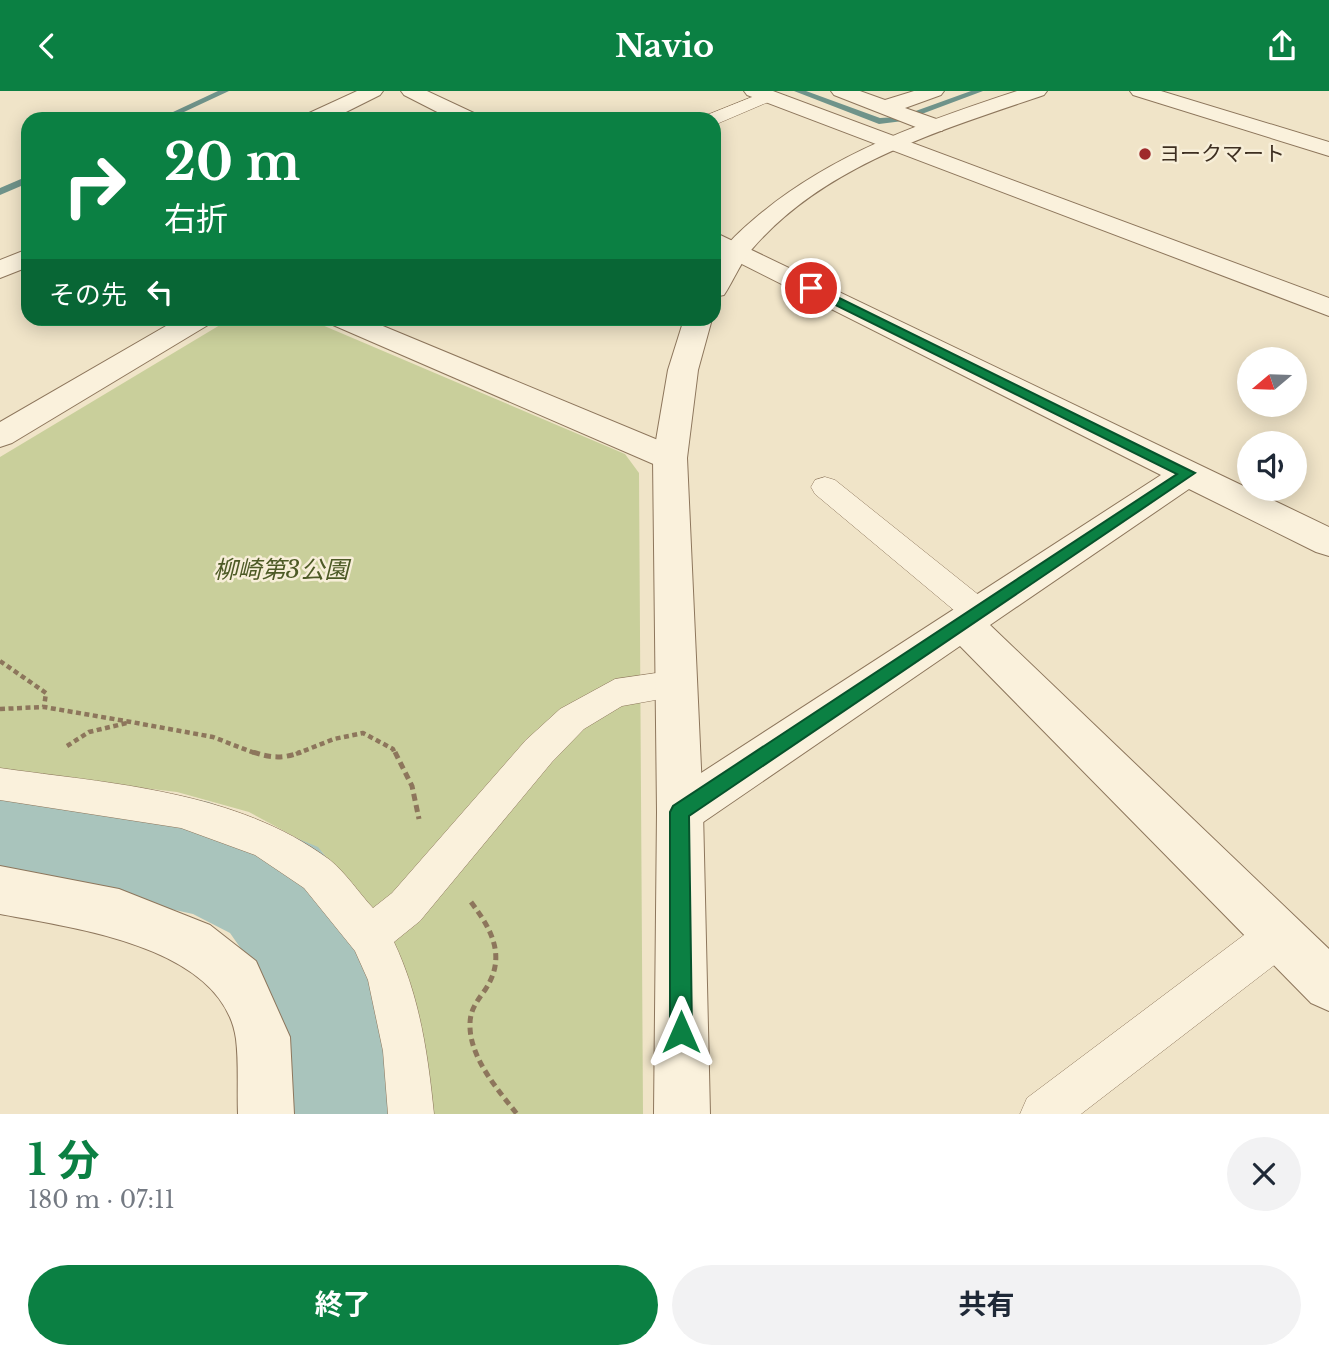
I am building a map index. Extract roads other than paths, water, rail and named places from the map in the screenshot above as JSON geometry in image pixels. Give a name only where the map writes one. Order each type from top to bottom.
[{"type":"street","points":[[330,112],[373,91]]},
{"type":"street","points":[[411,91],[454,112]]},
{"type":"street","points":[[841,91],[934,126]]},
{"type":"street","points":[[886,107],[934,91]]},
{"type":"street","points":[[725,246],[771,217],[803,191],[890,142],[1037,91]]},
{"type":"street","points":[[1140,91],[1329,149]]},
{"type":"street","points":[[1188,91],[1329,134]]},
{"type":"street","points":[[760,93],[1329,307]]},
{"type":"street","points":[[725,246],[1329,543]]},
{"type":"street","points":[[0,270],[21,260]]},
{"type":"street","points":[[0,436],[186,326]]},
{"type":"street","points":[[359,326],[670,458]]},
{"type":"street","points":[[682,1114],[680,812],[670,458],[681,381],[696,326]]},
{"type":"street","points":[[680,812],[1188,473]]},
{"type":"street","points":[[971,619],[1329,985]]},
{"type":"street","points":[[0,890],[119,913],[192,943],[238,979],[263,1037],[266,1114]]},
{"type":"lane","points":[[721,115],[760,93]]},
{"type":"lane","points":[[825,487],[971,619]]},
{"type":"lane","points":[[370,936],[405,907],[539,751],[572,719],[615,693],[677,684]]},
{"type":"lane","points":[[0,784],[181,811],[268,842],[318,875],[370,936],[392,990],[405,1051],[411,1114]]},
{"type":"lane","points":[[1043,1114],[1279,935]]},
{"type":"waterway","points":[[178,112],[225,91]]},
{"type":"waterway","points":[[798,91],[879,121],[900,119],[979,91]]},
{"type":"waterway","points":[[0,192],[21,182]]},
{"type":"waterway","points":[[0,824],[111,840],[209,860],[274,890],[310,938],[345,1013],[354,1114]]},
{"type":"place","name":"ヨークマート","points":[[1145,154]]},
{"type":"park label","name":"柳崎第3公園","points":[[281,570]]}]
